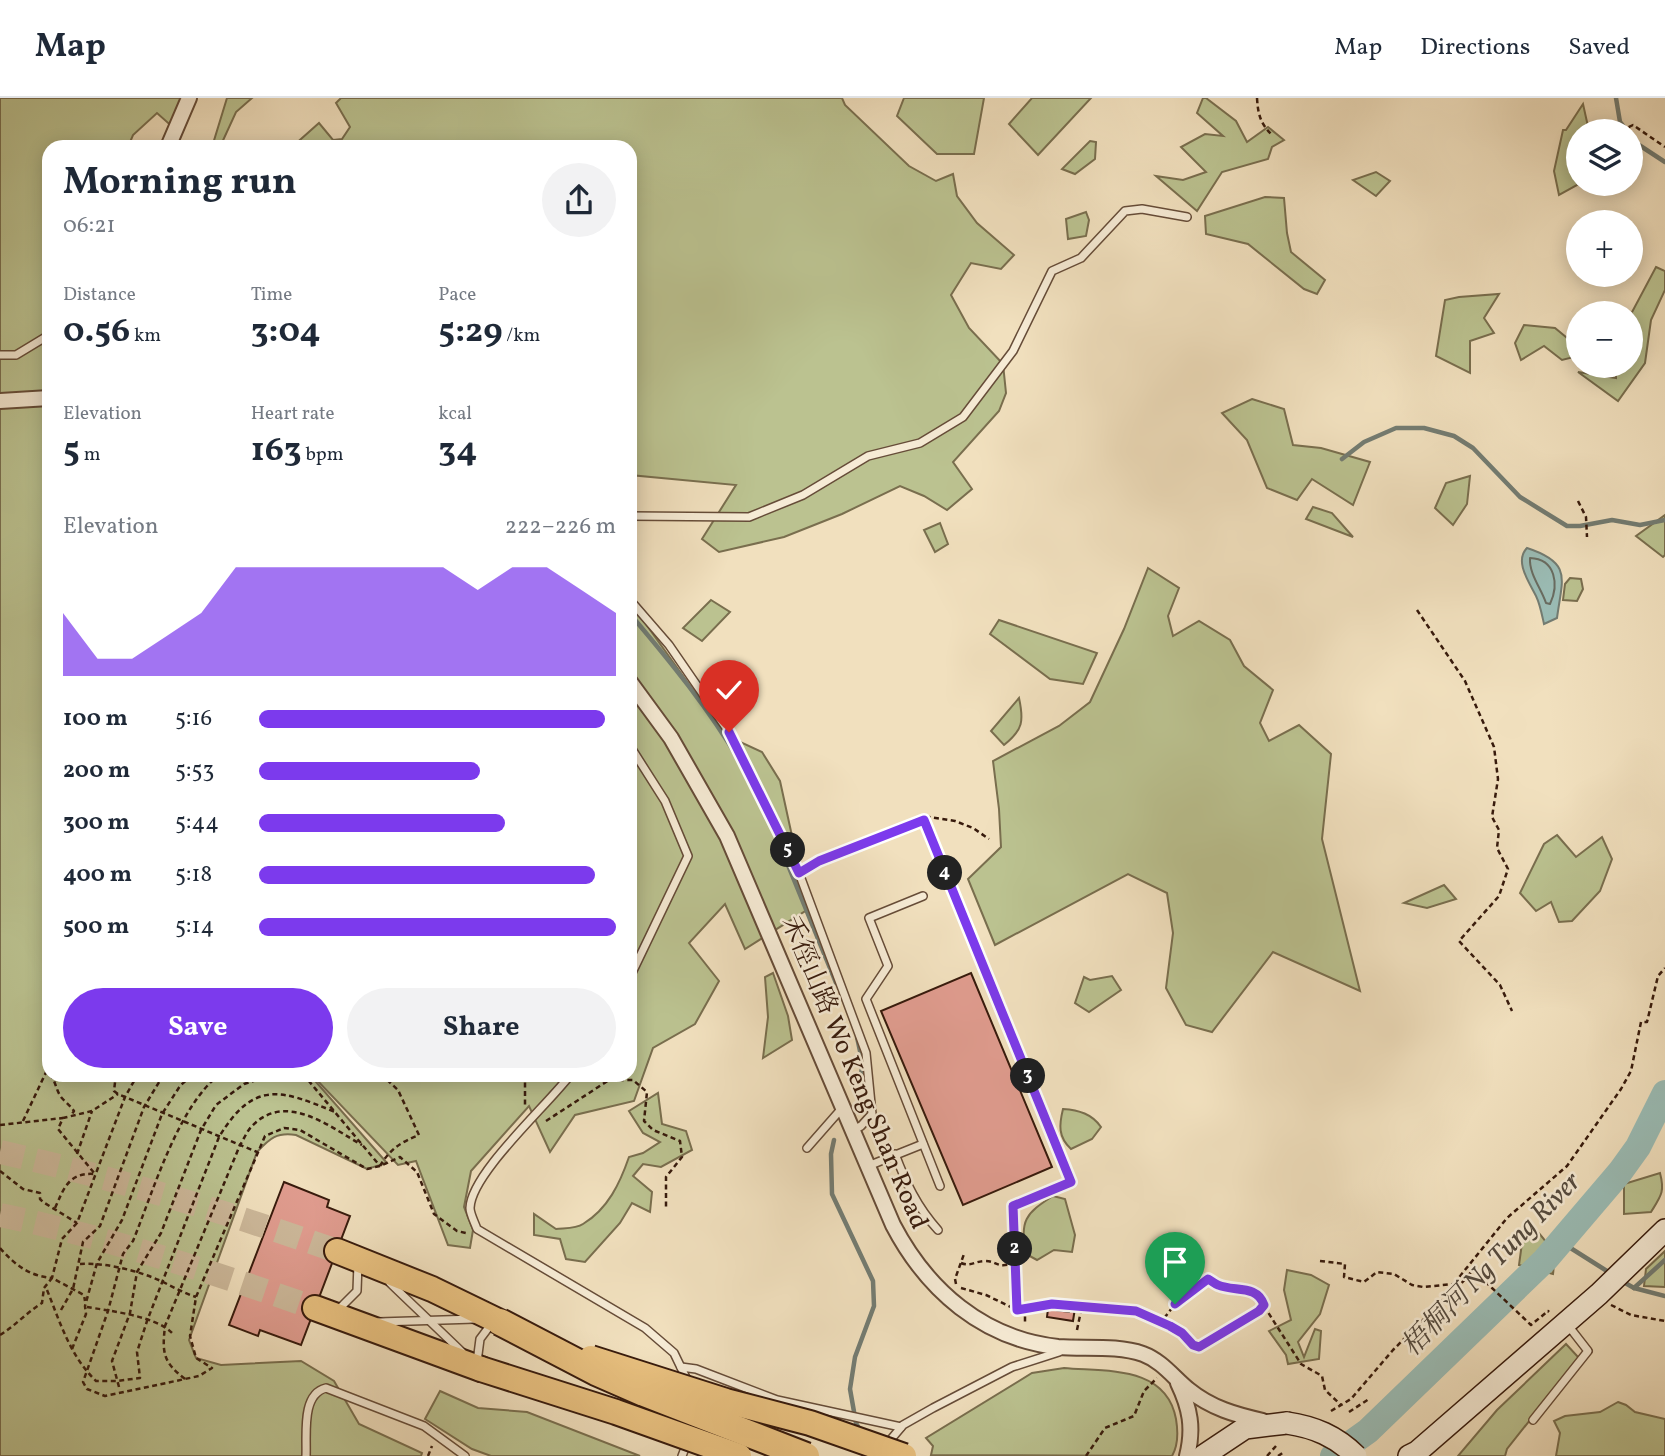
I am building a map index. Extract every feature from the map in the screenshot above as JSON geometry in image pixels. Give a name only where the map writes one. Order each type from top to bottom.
[{"type":"highway","points":[[355,1258],[432,1289],[596,1372],[806,1456]]},
{"type":"highway","points":[[334,1315],[479,1368],[614,1422],[685,1456]]},
{"type":"highway","points":[[498,1321],[642,1376],[810,1423],[905,1456]]},
{"type":"highway","points":[[479,1368],[627,1415],[738,1456]]},
{"type":"main road","points":[[1409,1456],[1612,1285],[1665,1230]]},
{"type":"main road","points":[[1436,1456],[1490,1389]]},
{"type":"main road","points":[[1203,1456],[1245,1428],[1280,1423],[1304,1425],[1330,1435],[1357,1456]]},
{"type":"street","points":[[171,140],[189,98]]},
{"type":"street","points":[[0,401],[42,398]]},
{"type":"street","name":"禾徑山路 Wo Keng Shan Road","points":[[637,692],[678,749],[727,835],[893,1225],[910,1255],[930,1280],[954,1304],[988,1325],[1018,1338],[1057,1347],[1142,1354],[1151,1357],[1200,1399],[1215,1408],[1280,1423]]},
{"type":"street","points":[[1174,1375],[1190,1412],[1191,1431],[1187,1456]]},
{"type":"lane","points":[[637,516],[749,517],[803,495],[868,456],[920,443],[962,416],[1013,351],[1052,271],[1081,258],[1125,211],[1142,209],[1187,217]]},
{"type":"lane","points":[[0,355],[16,355],[42,339]]},
{"type":"lane","points":[[637,608],[669,645],[729,732],[799,873],[866,1053],[872,1114],[853,1130]]},
{"type":"lane","points":[[637,757],[665,801],[688,856],[637,962]]},
{"type":"lane","points":[[923,896],[869,918],[888,966],[866,999],[940,1186]]},
{"type":"lane","points":[[565,1082],[555,1096],[511,1140],[478,1186],[470,1209],[477,1228],[645,1328],[674,1353],[694,1393],[694,1425],[685,1456]]},
{"type":"lane","points":[[807,1148],[843,1107]]},
{"type":"lane","points":[[868,1166],[923,1144]]},
{"type":"lane","points":[[895,1154],[904,1181],[923,1214],[938,1230]]},
{"type":"lane","points":[[334,1315],[357,1291],[355,1258]]},
{"type":"lane","points":[[355,1258],[429,1319],[479,1368]]},
{"type":"lane","points":[[334,1315],[498,1321]]},
{"type":"lane","points":[[479,1368],[477,1347],[480,1339],[498,1321]]},
{"type":"lane","points":[[1533,1420],[1588,1351],[1566,1323]]},
{"type":"lane","points":[[878,1456],[901,1427],[1013,1367],[1041,1356],[1082,1348]]},
{"type":"lane","points":[[681,1367],[696,1369],[778,1400],[901,1427]]},
{"type":"lane","points":[[306,1456],[307,1420],[311,1399],[318,1390],[326,1388],[424,1426],[465,1456]]},
{"type":"path","points":[[1257,98],[1258,117],[1272,135]]},
{"type":"path","points":[[1643,132],[1665,147]]},
{"type":"path","points":[[1578,501],[1586,517],[1587,537]]},
{"type":"path","points":[[1417,610],[1465,681],[1494,747],[1498,779],[1492,817],[1499,830],[1497,848],[1508,869],[1499,896],[1459,941],[1500,985],[1512,1011]]},
{"type":"path","points":[[799,873],[819,861],[924,820],[939,818],[955,821],[973,828],[989,839]]},
{"type":"path","points":[[924,820],[1071,1182],[1013,1206],[1017,1310]]},
{"type":"path","points":[[1331,1412],[1351,1399],[1393,1350],[1433,1310],[1507,1218],[1567,1166],[1631,1071],[1641,1022],[1647,1023],[1658,976],[1665,968]]},
{"type":"path","points":[[23,1121],[43,1082]]},
{"type":"path","points":[[56,1082],[61,1098],[70,1104],[74,1111],[72,1114]]},
{"type":"path","points":[[115,1082],[114,1091],[144,1107],[257,1152]]},
{"type":"path","points":[[0,1335],[15,1326],[41,1303],[44,1288],[52,1278],[62,1239],[76,1223],[125,1097],[133,1082]]},
{"type":"path","points":[[61,1310],[73,1289],[83,1242],[100,1226],[144,1107],[159,1082]]},
{"type":"path","points":[[85,1306],[97,1263],[122,1220],[162,1114],[184,1082]]},
{"type":"path","points":[[212,1082],[197,1097],[182,1122],[133,1241],[123,1254],[108,1311],[83,1382],[87,1389],[104,1396],[199,1376],[212,1368],[196,1358],[190,1336],[196,1297],[265,1136],[284,1128],[300,1130],[368,1169],[400,1157],[417,1172],[434,1214],[457,1231],[474,1234],[477,1228]]},
{"type":"path","points":[[119,1387],[111,1361],[130,1313],[137,1272],[161,1233],[201,1129],[216,1105],[250,1082]]},
{"type":"path","points":[[309,1082],[380,1166]]},
{"type":"path","points":[[380,1166],[394,1148],[419,1135],[398,1090],[390,1082]]},
{"type":"path","points":[[524,1082],[525,1125]]},
{"type":"path","points":[[542,1123],[607,1082]]},
{"type":"path","points":[[635,1082],[647,1092],[645,1121],[653,1130],[680,1141],[682,1157],[666,1177],[666,1210]]},
{"type":"path","points":[[0,1125],[63,1118],[92,1111],[118,1094]]},
{"type":"path","points":[[44,1288],[72,1349],[96,1381],[140,1378],[137,1352],[147,1321],[219,1137],[232,1115],[265,1094],[292,1094],[335,1112]]},
{"type":"path","points":[[77,1154],[92,1111]]},
{"type":"path","points":[[185,1379],[171,1368],[165,1357],[165,1326],[240,1145],[253,1125],[277,1111],[299,1111],[362,1145]]},
{"type":"path","points":[[63,1118],[58,1129],[96,1174]]},
{"type":"path","points":[[0,1171],[23,1189],[40,1193],[40,1199],[76,1223]]},
{"type":"path","points":[[55,1208],[67,1182],[86,1173],[96,1174]]},
{"type":"path","points":[[0,1248],[15,1264],[35,1277],[52,1278],[84,1295],[86,1314],[72,1349]]},
{"type":"path","points":[[964,1254],[956,1279],[958,1288],[986,1295],[1017,1310],[1052,1304],[1136,1311],[1170,1326],[1199,1347],[1259,1311],[1264,1305]]},
{"type":"path","points":[[961,1264],[967,1266],[985,1261],[999,1267],[1015,1263]]},
{"type":"path","points":[[1320,1261],[1345,1264],[1344,1277],[1364,1282],[1377,1272],[1394,1274],[1412,1285],[1423,1287],[1454,1284]]},
{"type":"path","points":[[79,1264],[97,1263],[137,1272],[196,1297]]},
{"type":"path","points":[[1433,1310],[1436,1312],[1474,1270],[1531,1325],[1548,1311]]},
{"type":"path","points":[[1162,1321],[1175,1304],[1208,1279],[1219,1286],[1238,1287],[1255,1293],[1262,1299],[1301,1364],[1322,1376],[1328,1396],[1341,1405]]},
{"type":"path","points":[[1612,1285],[1632,1315],[1665,1321]]},
{"type":"path","points":[[85,1306],[165,1326],[172,1333]]},
{"type":"path","points":[[1077,1330],[1082,1307]]},
{"type":"path","points":[[1025,1308],[1026,1325]]},
{"type":"path","points":[[1086,1456],[1105,1428],[1134,1416],[1144,1391],[1158,1378]]},
{"type":"path","points":[[1349,1412],[1369,1399]]},
{"type":"path","points":[[1267,1456],[1276,1446]]},
{"type":"path","points":[[1278,1456],[1284,1452]]},
{"type":"green space","points":[[0,98],[193,98],[176,130],[157,113],[131,140],[42,140],[42,1082],[316,1082],[387,1163],[367,1169],[296,1135],[279,1135],[266,1143],[257,1152],[189,1340],[196,1358],[221,1365],[301,1361],[334,1381],[359,1424],[422,1453],[421,1456],[0,1456]]},
{"type":"green space","points":[[227,98],[252,98],[236,112],[223,140],[214,140]]},
{"type":"green space","points":[[341,98],[842,98],[845,105],[909,166],[936,181],[953,174],[957,196],[977,223],[1014,255],[1001,269],[971,263],[951,295],[969,328],[1003,364],[1006,393],[999,411],[953,462],[972,489],[947,510],[900,486],[842,514],[784,537],[719,552],[702,539],[736,485],[637,476],[637,140],[333,140],[342,139],[350,127],[336,103]]},
{"type":"green space","points":[[904,98],[984,98],[974,154],[937,154],[897,116]]},
{"type":"green space","points":[[1032,98],[1091,98],[1038,155],[1009,124]]},
{"type":"green space","points":[[1203,98],[1236,121],[1247,142],[1268,127],[1284,140],[1272,147],[1268,159],[1222,172],[1197,211],[1156,176],[1183,180],[1206,172],[1181,147],[1205,134],[1223,136],[1197,113]]},
{"type":"green space","points":[[1583,104],[1586,119],[1573,119]]},
{"type":"green space","points":[[319,123],[333,140],[300,140]]},
{"type":"green space","points":[[1563,130],[1566,130],[1566,191],[1559,195],[1554,171]]},
{"type":"green space","points":[[1090,141],[1096,142],[1095,159],[1075,174],[1062,169]]},
{"type":"green space","points":[[1376,172],[1390,181],[1376,196],[1353,180]]},
{"type":"green space","points":[[1265,197],[1284,198],[1291,252],[1325,280],[1317,294],[1304,289],[1248,244],[1206,234],[1205,216]]},
{"type":"green space","points":[[1086,212],[1089,220],[1086,236],[1068,239],[1066,219]]},
{"type":"green space","points":[[1656,267],[1665,271],[1665,290],[1651,320],[1643,366],[1643,301],[1638,301]]},
{"type":"green space","points":[[1499,294],[1484,318],[1494,333],[1470,341],[1470,373],[1436,356],[1445,300]]},
{"type":"green space","points":[[1524,325],[1555,328],[1566,337],[1566,359],[1562,360],[1544,346],[1521,360],[1515,343]]},
{"type":"green space","points":[[1586,378],[1634,378],[1618,401]]},
{"type":"green space","points":[[1252,399],[1284,409],[1293,445],[1321,448],[1370,462],[1353,505],[1312,479],[1297,500],[1267,488],[1247,440],[1222,413]]},
{"type":"green space","points":[[1470,476],[1467,504],[1453,525],[1435,508],[1446,483]]},
{"type":"green space","points":[[1313,507],[1332,513],[1353,537],[1306,519]]},
{"type":"green space","points":[[1665,515],[1665,555],[1663,557],[1636,536]]},
{"type":"green space","points":[[940,523],[948,544],[935,552],[924,530]]},
{"type":"green space","points":[[1148,568],[1179,588],[1168,616],[1173,636],[1199,621],[1230,640],[1244,666],[1273,690],[1260,723],[1269,741],[1299,725],[1331,754],[1322,839],[1360,991],[1273,952],[1212,1032],[1186,1025],[1166,988],[1173,933],[1167,893],[1128,874],[995,945],[968,879],[1001,847],[993,761],[1059,726],[1090,702],[1124,629]]},
{"type":"green space","points":[[1570,578],[1581,579],[1583,589],[1577,601],[1563,600],[1565,584]]},
{"type":"green space","points":[[711,600],[730,612],[702,641],[683,628]]},
{"type":"green space","points":[[637,614],[725,735],[762,752],[780,781],[792,836],[796,874],[810,908],[745,949],[725,904],[689,943],[719,981],[695,1024],[653,1048],[634,1101],[575,1115],[550,1152],[529,1106],[471,1171],[464,1207],[473,1230],[470,1248],[448,1245],[416,1161],[398,1165],[319,1082],[637,1082]]},
{"type":"green space","points":[[999,620],[1097,653],[1083,684],[1050,679],[990,634]]},
{"type":"green space","points":[[1019,698],[1020,725],[1015,735],[1004,745],[991,731]]},
{"type":"green space","points":[[1557,835],[1576,857],[1602,837],[1612,859],[1600,891],[1572,921],[1559,922],[1551,902],[1536,911],[1520,893],[1544,844]]},
{"type":"green space","points":[[1444,885],[1456,899],[1427,908],[1404,903]]},
{"type":"green space","points":[[773,973],[788,1016],[792,1040],[763,1058],[768,1017],[765,977]]},
{"type":"green space","points":[[1112,976],[1121,990],[1089,1012],[1075,1003],[1084,977],[1090,980]]},
{"type":"green space","points":[[658,1093],[662,1124],[686,1131],[692,1150],[661,1167],[643,1164],[633,1176],[652,1192],[650,1212],[632,1203],[620,1223],[585,1262],[566,1259],[560,1239],[534,1235],[534,1214],[556,1229],[580,1226],[592,1218],[617,1186],[629,1157],[643,1153],[660,1142],[643,1133],[629,1111]]},
{"type":"green space","points":[[1063,1109],[1085,1114],[1101,1127],[1092,1139],[1071,1149],[1061,1130]]},
{"type":"green space","points":[[1660,1173],[1661,1194],[1651,1212],[1624,1214],[1624,1184]]},
{"type":"green space","points":[[1053,1196],[1065,1199],[1075,1235],[1072,1252],[1054,1250],[1037,1260],[1026,1254],[1024,1226],[1031,1213]]},
{"type":"green space","points":[[1534,1228],[1550,1249],[1553,1274],[1519,1265],[1522,1243]]},
{"type":"green space","points":[[1665,1251],[1665,1287],[1644,1286],[1646,1269]]},
{"type":"green space","points":[[1287,1270],[1311,1275],[1329,1285],[1320,1314],[1298,1342],[1304,1357],[1315,1329],[1321,1331],[1319,1359],[1288,1364],[1286,1355],[1269,1331],[1291,1320],[1284,1290]]},
{"type":"green space","points":[[1566,1344],[1579,1358],[1507,1449],[1505,1456],[1458,1456],[1497,1410]]},
{"type":"green space","points":[[1064,1368],[1132,1375],[1147,1380],[1160,1389],[1170,1401],[1176,1419],[1177,1438],[1172,1456],[931,1455],[933,1446],[926,1438],[1032,1373]]},
{"type":"green space","points":[[440,1391],[478,1408],[527,1412],[640,1456],[491,1456],[472,1449],[425,1419]]},
{"type":"green space","points":[[1618,1402],[1635,1412],[1665,1419],[1665,1456],[1556,1456],[1560,1433],[1554,1421],[1565,1416],[1600,1412]]},
{"type":"water","points":[[1527,548],[1552,560],[1561,574],[1557,618],[1544,624],[1539,602],[1522,565],[1523,553]]},
{"type":"building","points":[[971,973],[1052,1167],[963,1205],[881,1011]]},
{"type":"building","points":[[284,1182],[329,1200],[327,1207],[350,1216],[301,1345],[260,1330],[258,1336],[229,1325]]},
{"type":"building","points":[[1070,1307],[1075,1308],[1073,1321],[1047,1317],[1048,1309],[1069,1312]]},
{"type":"waterway","points":[[1616,98],[1620,119]]},
{"type":"waterway","points":[[1643,148],[1665,162]]},
{"type":"waterway","points":[[1342,459],[1364,442],[1396,428],[1424,428],[1454,436],[1473,448],[1520,497],[1567,526],[1612,520],[1640,525],[1665,520]]},
{"type":"waterway","points":[[637,622],[688,686],[740,762]]},
{"type":"waterway","points":[[772,826],[836,983]]},
{"type":"waterway","points":[[857,1037],[863,1065],[857,1087]]},
{"type":"waterway","name":"梧桐河 Ng Tung River","points":[[1333,1456],[1368,1431],[1545,1260],[1638,1147],[1665,1093]]},
{"type":"waterway","points":[[834,1140],[831,1154],[832,1194],[873,1281],[874,1306],[855,1357],[850,1389],[856,1423],[861,1432]]},
{"type":"waterway","points":[[1561,1242],[1610,1273]]},
{"type":"waterway","points":[[1634,1288],[1665,1260]]},
{"type":"waterway","points":[[1620,1280],[1634,1288],[1665,1296]]},
{"type":"tunnel","points":[[0,1152],[170,1197],[337,1251]]},
{"type":"tunnel","points":[[0,1215],[119,1245],[315,1308]]},
{"type":"route","points":[[729,732],[799,873],[819,861],[924,820],[1071,1182],[1013,1206],[1017,1310],[1052,1304],[1136,1311],[1170,1326],[1199,1347],[1259,1311],[1264,1305],[1255,1293],[1238,1287],[1219,1286],[1208,1279],[1175,1304]]}]
